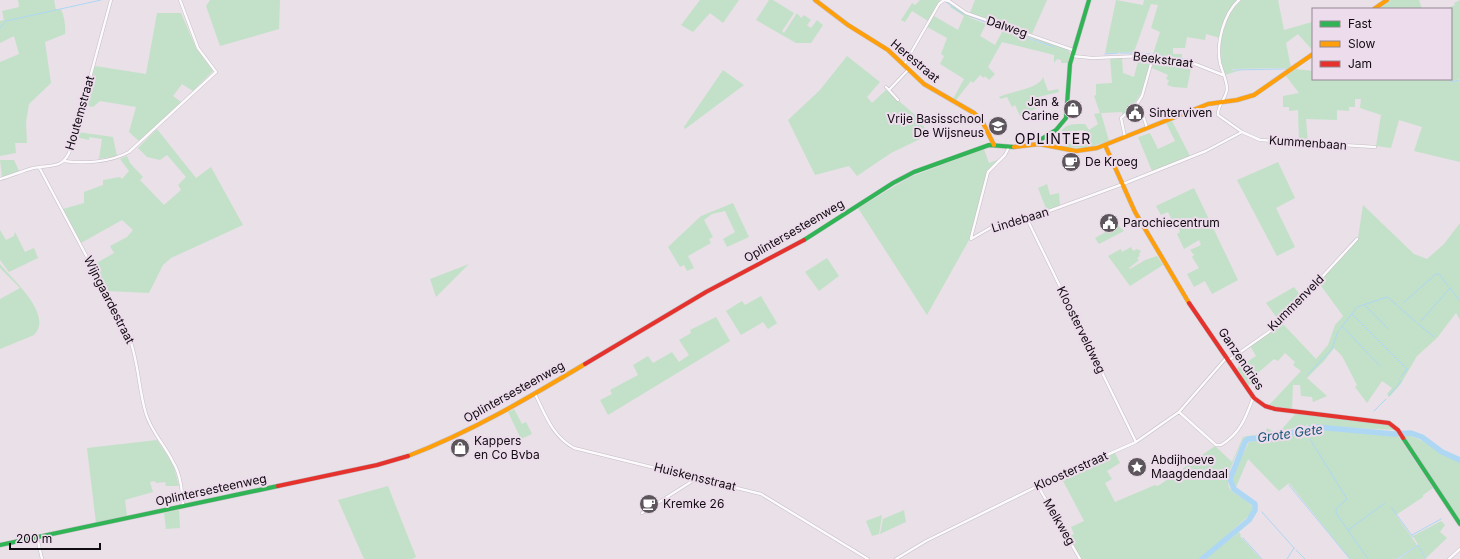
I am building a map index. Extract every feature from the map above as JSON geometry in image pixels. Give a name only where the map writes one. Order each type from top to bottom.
[{"type":"street","name":"Houtemstraat","points":[[0,179],[39,168],[54,166],[64,160],[71,148],[111,0]]},
{"type":"street","points":[[64,160],[102,160],[115,158],[129,152],[216,72],[198,48],[180,0]]},
{"type":"street","name":"Herestraat","points":[[815,0],[848,25],[888,50],[924,84],[978,117],[994,142],[994,145]]},
{"type":"street","name":"Dalweg","points":[[904,65],[939,4],[944,0],[949,1],[966,13],[1073,50]]},
{"type":"street","points":[[1038,144],[1040,140],[1050,135],[1060,127],[1067,113],[1073,50],[1089,0]]},
{"type":"street","points":[[1223,102],[1227,89],[1219,56],[1222,36],[1229,15],[1239,0]]},
{"type":"street","points":[[1375,8],[1387,0]]},
{"type":"street","name":"Beekstraat","points":[[1072,56],[1096,58],[1134,55],[1153,57],[1170,61],[1196,63],[1223,75]]},
{"type":"street","points":[[994,145],[1009,147],[1038,144],[1076,151],[1091,150],[1208,104],[1246,98],[1260,92],[1312,55]]},
{"type":"street","points":[[1125,136],[1121,118],[1137,104],[1145,89],[1153,57]]},
{"type":"street","points":[[889,90],[908,70]]},
{"type":"street","points":[[886,87],[898,100]]},
{"type":"street","name":"Kummenbaan","points":[[1223,102],[1218,115],[1242,132],[1260,140],[1375,147]]},
{"type":"street","points":[[1137,104],[1142,112],[1147,128]]},
{"type":"street","points":[[1121,184],[1206,151],[1242,132]]},
{"type":"street","name":"Oplintersesteenweg","points":[[0,545],[404,458],[430,448],[497,415],[535,394],[706,292],[805,239],[904,177],[973,150],[994,145]]},
{"type":"street","name":"Ganzendries","points":[[1105,145],[1121,184],[1164,263],[1254,398],[1264,406],[1275,409],[1384,421],[1394,426],[1460,524]]},
{"type":"street","name":"Lindebaan","points":[[1009,147],[1005,156],[988,172],[971,239],[990,228],[1027,219],[1121,184]]},
{"type":"street","name":"Wijngaardestraat","points":[[39,168],[128,334],[137,360],[147,415],[154,434],[173,461],[177,470],[183,506]]},
{"type":"street","name":"Kloosterveldweg","points":[[1027,219],[1136,442]]},
{"type":"street","name":"Kummenveld","points":[[1228,358],[1276,327],[1357,239]]},
{"type":"street","name":"Kloosterstraat","points":[[896,559],[926,541],[1038,486],[1136,442],[1180,412],[1228,358]]},
{"type":"street","name":"Huiskensstraat","points":[[535,394],[554,431],[560,439],[574,448],[761,494],[868,559]]},
{"type":"street","points":[[1180,412],[1216,445],[1221,445],[1239,431],[1244,424],[1254,398]]},
{"type":"street","points":[[642,513],[697,478]]},
{"type":"street","name":"Melkweg","points":[[1038,486],[1080,559]]},
{"type":"street","points":[[37,537],[42,559]]},
{"type":"street","points":[[1449,559],[1460,549]]},
{"type":"green space","points":[[18,0],[54,0],[56,10],[61,9],[64,18],[65,34],[45,42],[51,83],[29,104],[26,122],[27,143],[15,143],[16,153],[0,156],[0,62],[19,54],[14,36],[0,43],[0,21],[4,20],[2,11],[19,7]]},
{"type":"green space","points":[[210,0],[280,0],[279,29],[220,46],[206,6]]},
{"type":"green space","points":[[700,0],[739,0],[723,23],[710,13],[693,32],[681,25]]},
{"type":"green space","points":[[769,0],[773,0],[794,13],[782,31],[784,33],[797,13],[801,18],[804,15],[811,20],[807,25],[811,28],[817,20],[823,25],[811,43],[796,43],[756,20]]},
{"type":"green space","points":[[920,0],[940,0],[928,21],[912,11],[905,22],[901,20],[912,3],[915,5]]},
{"type":"green space","points":[[975,0],[1047,0],[1032,34],[970,13]]},
{"type":"green space","points":[[1116,0],[1143,5],[1144,0],[1238,0],[1227,14],[1220,38],[1206,34],[1205,40],[1187,37],[1185,48],[1173,48],[1173,54],[1182,54],[1182,58],[1169,58],[1153,54],[1160,32],[1151,28],[1158,5],[1151,4],[1134,52],[1105,53]]},
{"type":"green space","points":[[1242,0],[1278,0],[1284,30],[1312,22],[1312,50],[1298,34],[1286,43],[1291,68],[1285,72],[1285,68],[1232,69],[1233,71],[1244,69],[1225,75],[1220,54],[1221,37],[1229,16],[1237,4]]},
{"type":"green space","points":[[1391,0],[1419,0],[1422,8],[1380,8]]},
{"type":"green space","points":[[1460,0],[1460,79],[1451,82],[1450,80],[1452,80],[1452,8],[1448,8],[1455,5],[1454,3]]},
{"type":"green space","points":[[951,5],[962,12],[990,22],[968,17],[986,24],[980,36],[995,45],[1003,30],[1054,48],[1009,29],[1068,50],[1070,53],[1068,63],[1061,63],[1061,60],[1057,59],[1054,63],[1054,55],[1002,42],[988,67],[995,74],[989,80],[985,76],[984,78],[980,75],[973,83],[971,81],[956,100],[953,99],[964,79],[940,64],[944,56],[941,54],[947,38],[927,27],[934,16],[958,30],[964,16],[950,7]]},
{"type":"green space","points":[[157,13],[181,13],[196,48],[213,71],[193,91],[182,84],[173,96],[181,102],[140,142],[129,132],[136,107],[100,101],[93,107],[84,105],[95,66],[146,74]]},
{"type":"green space","points":[[847,56],[880,82],[867,97],[872,103],[886,90],[914,114],[928,132],[920,139],[891,153],[857,176],[849,166],[815,175],[788,120],[820,90]]},
{"type":"green space","points":[[1122,57],[1123,73],[1134,77],[1139,57],[1151,59],[1146,83],[1139,97],[1122,115],[1122,112],[1101,113],[1109,141],[1086,148],[1065,147],[1061,132],[1065,127],[1085,124],[1089,130],[1098,124],[1094,114],[1100,113],[1094,96],[1096,95],[1096,84],[1112,83],[1110,58]],"holes":[[[1073,130],[1074,134],[1077,133],[1076,131],[1083,130],[1086,134],[1085,141],[1079,144],[1078,141],[1075,142],[1076,146],[1066,142],[1065,138]]]},
{"type":"green space","points":[[1154,59],[1167,62],[1192,63],[1187,88],[1167,85],[1169,80],[1166,79],[1168,75],[1152,68]]},
{"type":"green space","points":[[1296,69],[1312,71],[1312,80],[1448,80],[1450,83],[1458,80],[1460,82],[1460,162],[1414,151],[1422,127],[1399,120],[1391,148],[1376,146],[1381,115],[1360,108],[1361,99],[1355,99],[1355,107],[1349,107],[1349,111],[1337,110],[1337,120],[1306,119],[1308,143],[1299,142],[1298,110],[1289,111],[1289,107],[1283,107],[1283,96],[1299,93],[1286,76]]},
{"type":"green space","points":[[723,70],[744,85],[685,129],[684,127]]},
{"type":"green space","points":[[1043,77],[1048,91],[1058,89],[1059,92],[1038,97],[1041,106],[1020,116],[1015,105],[1012,107],[1007,97],[1001,99],[999,97],[1031,87],[1041,81]]},
{"type":"green space","points":[[1172,121],[1190,156],[1152,171],[1138,137],[1150,133],[1158,149],[1175,141],[1166,123]]},
{"type":"green space","points":[[157,129],[196,178],[211,167],[243,225],[171,258],[163,265],[149,293],[107,291],[93,265],[114,253],[110,246],[127,237],[133,230],[122,220],[81,243],[63,209],[84,203],[84,192],[103,185],[103,180],[120,177],[122,179],[129,171],[120,159],[127,156],[130,163],[143,177],[140,180],[164,205],[181,190],[178,185],[186,177],[167,155],[160,160],[147,157],[138,148]]},
{"type":"green space","points":[[78,132],[113,137],[117,156],[99,159],[102,139],[89,137],[89,140],[76,137]]},
{"type":"green space","points":[[984,149],[989,163],[1000,159],[987,172],[969,240],[927,315],[858,208],[910,177]]},
{"type":"green space","points":[[0,160],[14,160],[19,171],[2,177]]},
{"type":"green space","points":[[1278,162],[1295,198],[1276,208],[1295,247],[1277,256],[1237,180]]},
{"type":"green space","points":[[1047,184],[1050,195],[1059,193],[1060,206],[1047,211],[1038,188]]},
{"type":"green space","points":[[1194,188],[1238,280],[1212,294],[1205,281],[1194,287],[1187,274],[1199,268],[1192,257],[1194,255],[1190,250],[1201,245],[1199,240],[1184,249],[1177,234],[1180,232],[1176,221],[1173,222],[1168,212],[1161,215],[1156,206]]},
{"type":"green space","points":[[733,203],[749,237],[727,247],[723,239],[735,232],[725,211],[712,214],[704,220],[713,237],[709,239],[711,243],[688,256],[694,268],[687,271],[684,265],[680,267],[668,247],[701,216]]},
{"type":"green space","points":[[1363,205],[1414,254],[1427,259],[1444,244],[1460,223],[1460,320],[1456,313],[1437,338],[1417,356],[1400,385],[1389,397],[1387,394],[1392,388],[1382,381],[1367,403],[1355,387],[1357,385],[1342,356],[1334,348],[1324,361],[1307,378],[1327,396],[1313,402],[1312,397],[1301,396],[1300,385],[1293,385],[1292,409],[1268,406],[1301,371],[1293,365],[1295,362],[1285,353],[1278,361],[1274,359],[1253,377],[1255,380],[1248,386],[1237,368],[1256,356],[1250,346],[1282,323],[1316,359],[1328,345],[1335,325],[1343,316],[1319,283],[1358,238]]},
{"type":"green space","points":[[1118,225],[1124,231],[1099,244],[1095,238]]},
{"type":"green space","points":[[0,230],[6,240],[14,236],[15,232],[25,252],[34,248],[38,258],[9,272],[0,260]]},
{"type":"green space","points":[[1131,247],[1133,251],[1137,249],[1141,251],[1139,254],[1140,256],[1137,258],[1139,260],[1129,268],[1130,269],[1145,260],[1157,256],[1163,265],[1130,286],[1108,256],[1121,249],[1122,252]]},
{"type":"green space","points":[[827,258],[839,276],[819,291],[805,272]]},
{"type":"green space","points":[[0,264],[29,298],[39,318],[39,327],[34,335],[0,349],[0,299],[20,288],[0,268]]},
{"type":"green space","points":[[469,264],[436,297],[430,279]]},
{"type":"green space","points":[[1294,287],[1302,298],[1280,322],[1266,303]]},
{"type":"green space","points":[[761,296],[777,323],[768,329],[763,322],[741,335],[726,311],[742,301],[745,305]]},
{"type":"green space","points":[[716,317],[730,341],[608,415],[600,400],[612,394],[610,390],[638,375],[633,365],[648,356],[653,363],[672,352],[679,362],[689,355],[679,340],[691,333],[690,330]]},
{"type":"green space","points":[[514,409],[522,424],[526,422],[532,434],[521,439],[508,412]]},
{"type":"green space","points":[[1296,413],[1388,424],[1395,430],[1308,426],[1307,424],[1306,426],[1274,432],[1282,429]]},
{"type":"green space","points":[[1267,428],[1274,432],[1247,437],[1243,440],[1229,473],[1228,485],[1231,490],[1253,507],[1253,512],[1200,559],[1081,559],[1068,537],[1074,534],[1071,527],[1084,521],[1061,477],[1115,453],[1120,463],[1107,471],[1112,479],[1105,483],[1115,502],[1155,485],[1158,486],[1215,446],[1232,462],[1243,437],[1265,433]]},
{"type":"green space","points":[[1322,430],[1398,436],[1433,488],[1423,495],[1423,497],[1396,515],[1417,545],[1396,559],[1350,559],[1289,483],[1279,491],[1248,459],[1236,487],[1232,483],[1232,476],[1249,442],[1276,438],[1303,431]]},
{"type":"green space","points":[[1404,435],[1409,435],[1423,441],[1460,462],[1460,521]]},
{"type":"green space","points":[[157,440],[173,464],[179,486],[166,486],[165,482],[150,482],[153,492],[125,500],[127,516],[96,523],[87,448]]},
{"type":"green space","points":[[388,486],[416,557],[412,559],[364,559],[338,500]]},
{"type":"green space","points":[[179,510],[180,528],[166,529],[164,513]]},
{"type":"green space","points":[[904,510],[906,522],[880,534],[883,519]]},
{"type":"green space","points":[[882,515],[879,534],[872,536],[866,521]]},
{"type":"green space","points":[[1441,521],[1445,525],[1440,532],[1447,538],[1426,558],[1413,536]]},
{"type":"green space","points":[[1239,532],[1241,535],[1240,536],[1261,559],[1205,559]]},
{"type":"green space","points":[[1418,545],[1426,559],[1399,559]]},
{"type":"waterway","points":[[0,28],[6,21],[101,0]]},
{"type":"waterway","points":[[946,2],[960,12],[990,24]]},
{"type":"waterway","points":[[992,25],[1005,30]]},
{"type":"waterway","points":[[1007,31],[1054,47]]},
{"type":"waterway","points":[[1105,54],[1118,53]]},
{"type":"waterway","points":[[1120,53],[1134,53]]},
{"type":"waterway","points":[[1139,53],[1150,54]]},
{"type":"waterway","points":[[1153,54],[1172,58],[1188,59]]},
{"type":"waterway","points":[[1233,70],[1284,69]]},
{"type":"waterway","points":[[1449,80],[1450,82],[1460,80]]},
{"type":"waterway","points":[[1403,303],[1436,274],[1439,274],[1448,286]]},
{"type":"waterway","points":[[1450,288],[1460,301]]},
{"type":"waterway","points":[[1421,321],[1450,288]]},
{"type":"waterway","points":[[1340,329],[1357,307],[1387,297],[1397,305]]},
{"type":"waterway","points":[[1365,305],[1388,329]]},
{"type":"waterway","points":[[1399,307],[1416,322]]},
{"type":"waterway","points":[[1352,314],[1391,353]]},
{"type":"waterway","points":[[1418,324],[1434,337]]},
{"type":"waterway","points":[[1342,326],[1380,366]]},
{"type":"waterway","points":[[1307,375],[1332,349],[1338,331]]},
{"type":"waterway","points":[[1392,354],[1407,369],[1401,377]]},
{"type":"waterway","points":[[1389,396],[1401,381]]},
{"type":"waterway","points":[[1374,411],[1386,399]]},
{"type":"waterway","name":"Grote Gete","points":[[1202,559],[1249,520],[1255,510],[1255,504],[1234,489],[1230,479],[1245,442],[1248,439],[1273,437],[1316,427],[1394,434],[1411,433],[1422,437],[1442,452],[1460,460]]},
{"type":"waterway","points":[[1310,439],[1347,499],[1336,509],[1336,513],[1368,559]]},
{"type":"waterway","points":[[1289,485],[1350,559]]},
{"type":"waterway","points":[[1348,530],[1385,503]]},
{"type":"waterway","points":[[1391,507],[1413,537]]},
{"type":"waterway","points":[[1262,512],[1294,548]]},
{"type":"waterway","points":[[1412,535],[1441,519]]},
{"type":"waterway","points":[[1243,538],[1262,559]]},
{"type":"waterway","points":[[1397,559],[1418,545],[1426,559]]},
{"type":"waterway","points":[[1287,559],[1294,548]]},
{"type":"waterway","points":[[1296,550],[1305,559]]},
{"type":"traffic: fast","points":[[1039,144],[1040,140],[1056,130],[1066,118],[1070,64],[1089,0]]},
{"type":"traffic: fast","points":[[804,240],[893,183],[914,172],[989,145],[1014,147]]},
{"type":"traffic: fast","points":[[1403,438],[1460,524]]},
{"type":"traffic: fast","points":[[0,545],[278,486]]},
{"type":"traffic: slow","points":[[815,0],[848,25],[888,50],[924,84],[974,113],[982,121],[994,145]]},
{"type":"traffic: slow","points":[[1375,8],[1387,0]]},
{"type":"traffic: slow","points":[[1014,147],[1039,144],[1076,151],[1097,148],[1208,104],[1237,100],[1254,95],[1312,55]]},
{"type":"traffic: slow","points":[[1105,145],[1135,212],[1189,303]]},
{"type":"traffic: slow","points":[[408,456],[431,447],[477,425],[521,402],[585,364]]},
{"type":"traffic: jam","points":[[585,364],[706,292],[804,240]]},
{"type":"traffic: jam","points":[[1189,303],[1254,398],[1265,406],[1275,409],[1389,423],[1398,430],[1403,438]]},
{"type":"traffic: jam","points":[[278,486],[377,465],[408,456]]},
{"type":"place","name":"Jan & Carine","points":[[1073,109]]},
{"type":"place","name":"Sinterviven","points":[[1135,113]]},
{"type":"place","name":"Vrije Basisschool De Wijsneus","points":[[998,126]]},
{"type":"place","name":"De Kroeg","points":[[1071,162]]},
{"type":"place","name":"Parochiecentrum","points":[[1109,223]]},
{"type":"place","name":"Kappers en Co Bvba","points":[[460,448]]},
{"type":"place","name":"Abdijhoeve Maagdendaal","points":[[1137,467]]},
{"type":"place","name":"Kremke 26","points":[[649,504]]},
{"type":"district","name":"OPLINTER","points":[[1053,139]]}]
